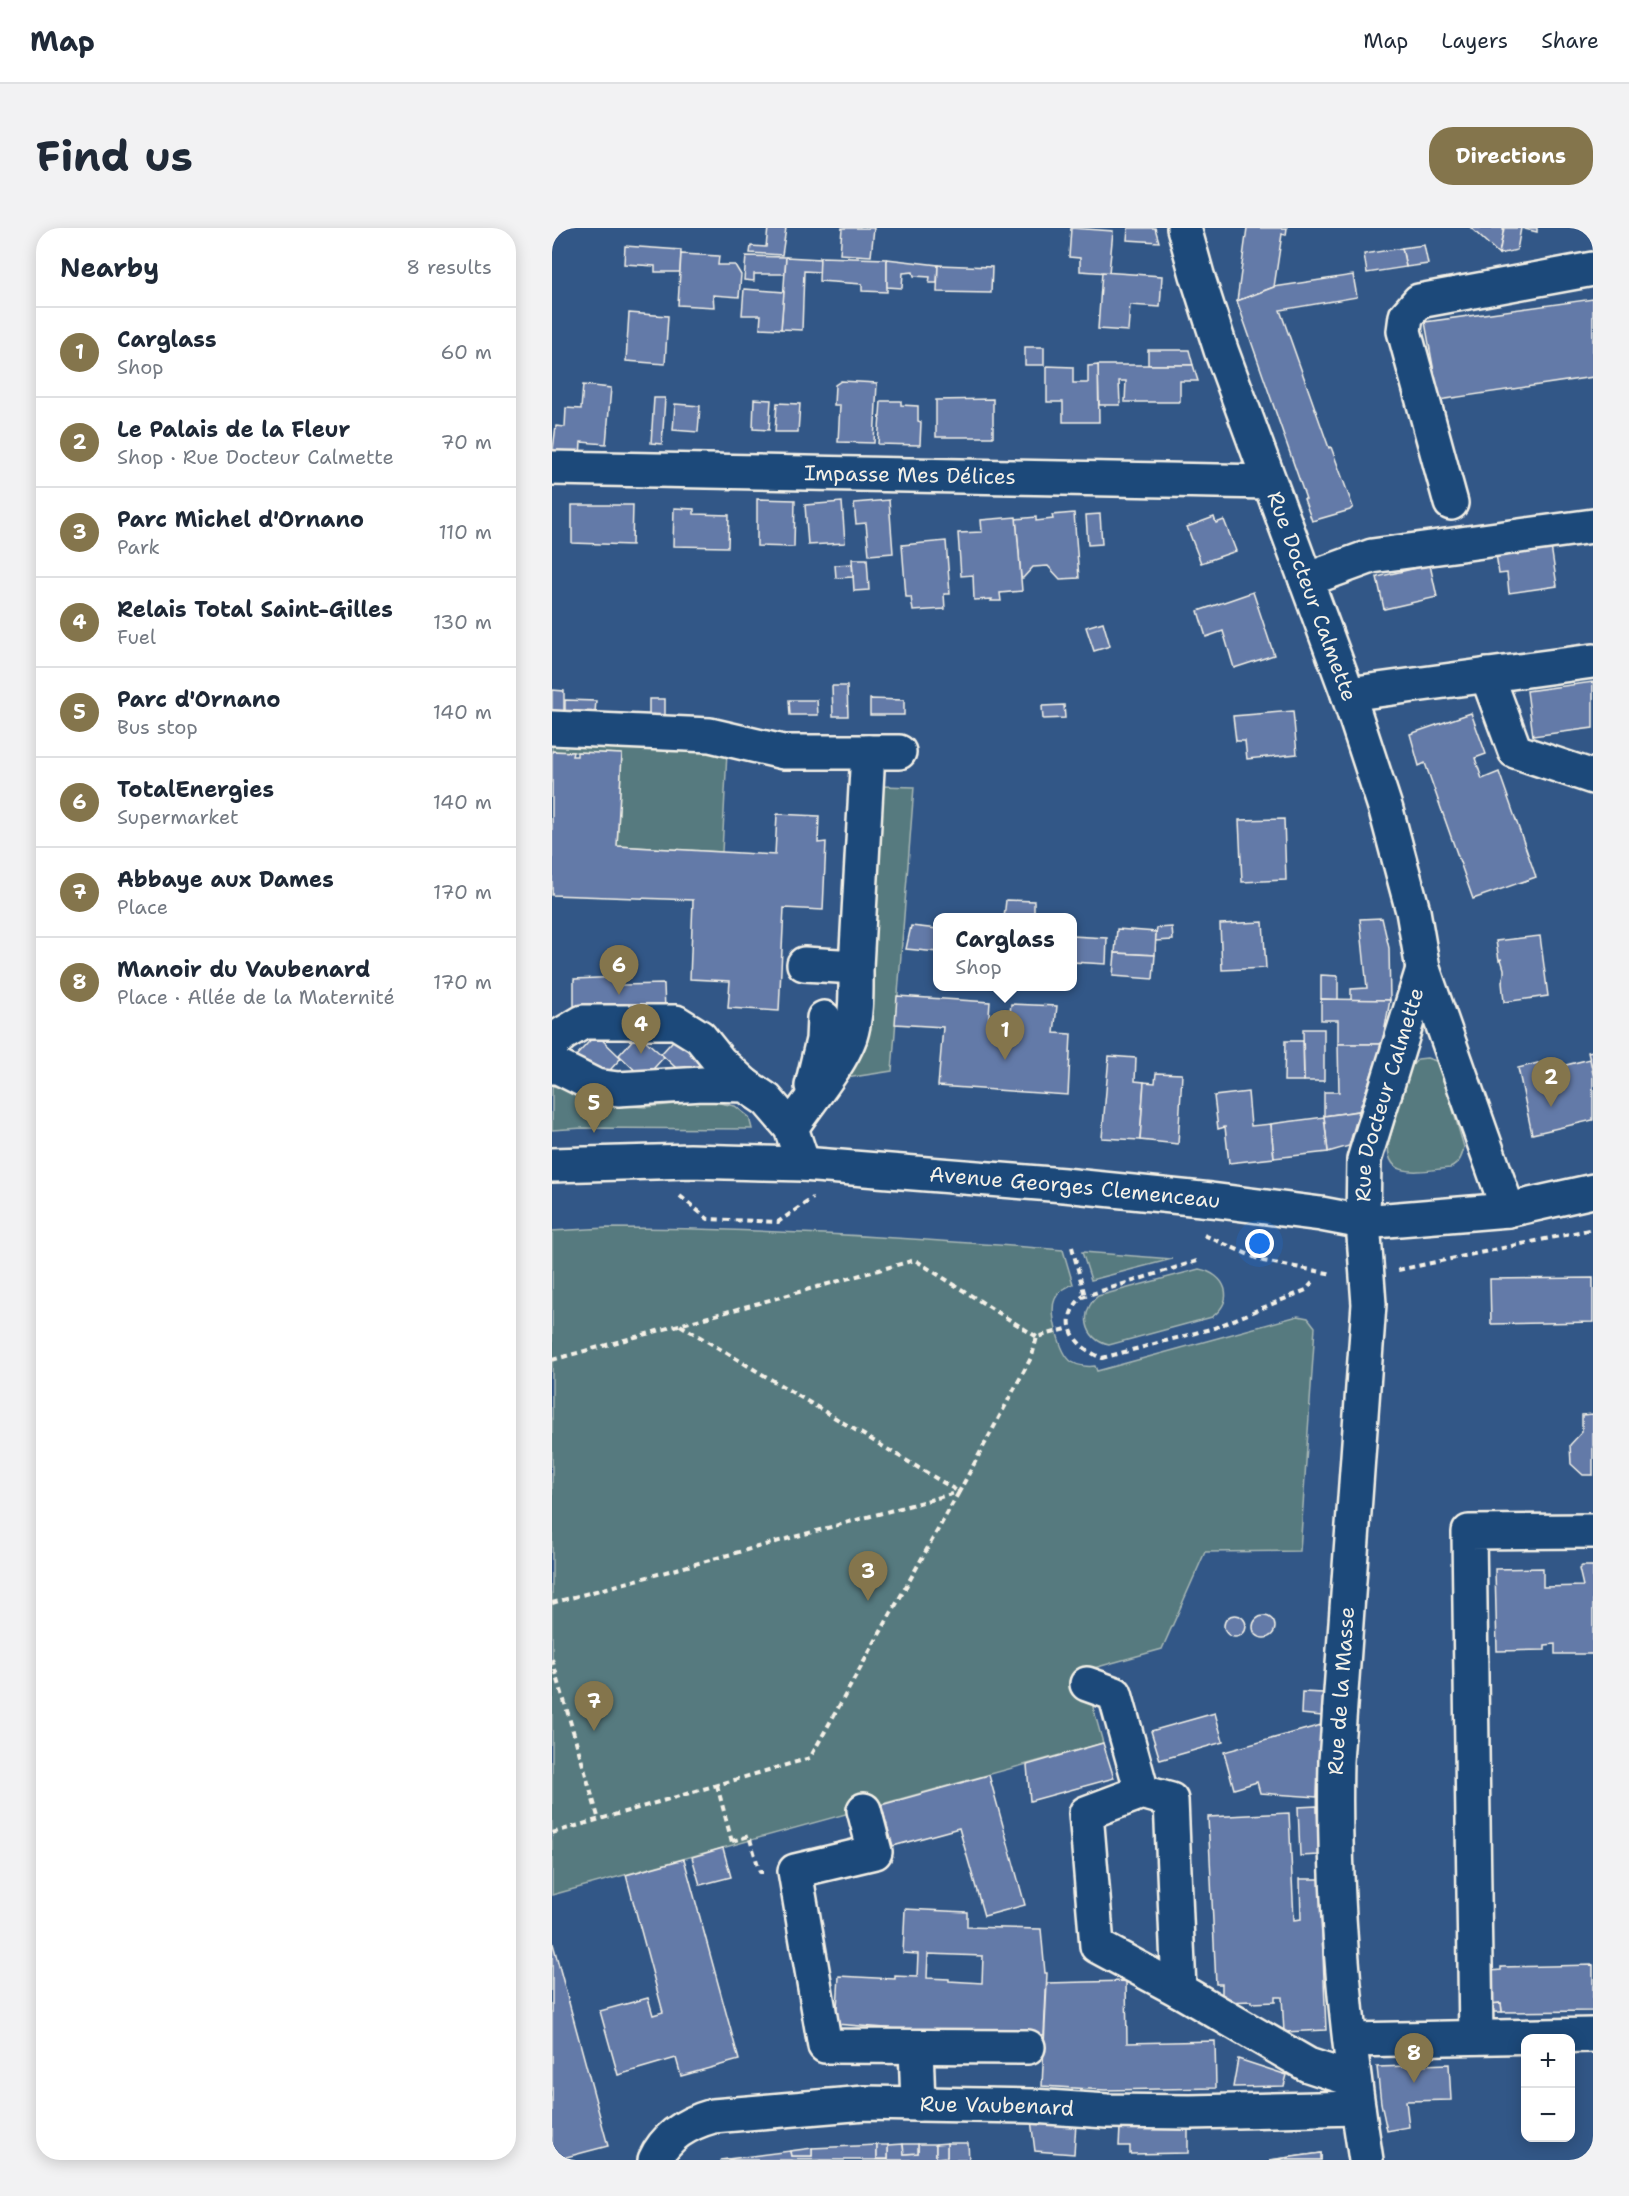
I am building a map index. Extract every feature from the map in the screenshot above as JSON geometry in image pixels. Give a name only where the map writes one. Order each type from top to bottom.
[{"type":"street","name":"Rue Docteur Calmette","points":[[1184,228],[1221,350],[1348,694],[1386,810],[1413,910],[1423,969],[1508,1210]]},
{"type":"street","points":[[1451,503],[1404,331],[1406,316],[1419,301],[1593,268]]},
{"type":"street","name":"Impasse Mes Délices","points":[[552,468],[1269,482]]},
{"type":"street","points":[[1306,580],[1372,556],[1593,526]]},
{"type":"street","points":[[1348,694],[1593,661]]},
{"type":"street","points":[[1487,675],[1515,751],[1593,777]]},
{"type":"street","points":[[552,728],[710,735],[783,752],[884,752],[856,967],[855,1006],[850,1036],[843,1053],[799,1116]]},
{"type":"street","points":[[804,964],[856,967]]},
{"type":"street","name":"Rue Docteur Calmette","points":[[1363,1222],[1364,1160],[1423,969]]},
{"type":"street","points":[[803,1164],[799,1116],[817,1070],[824,1018]]},
{"type":"street","points":[[552,1044],[583,1022],[676,1022],[700,1037],[720,1062],[745,1085],[767,1100],[799,1116]]},
{"type":"street","points":[[552,1067],[558,1067],[596,1086],[618,1089],[703,1084],[745,1085]]},
{"type":"street","name":"Avenue Georges Clemenceau","points":[[552,1165],[690,1161],[803,1164],[1121,1191],[1321,1214],[1363,1222],[1508,1210],[1593,1191]]},
{"type":"street","name":"Rue de la Masse","points":[[1363,1222],[1369,1304],[1337,1749],[1335,1815],[1338,1915],[1356,2094],[1366,2160]]},
{"type":"street","points":[[1476,2037],[1468,1532],[1593,1531]]},
{"type":"street","points":[[1087,1684],[1115,1694],[1142,1792]]},
{"type":"street","points":[[1179,1990],[1171,1800],[1142,1792],[1086,1813],[1097,1946],[1179,1990],[1356,2094]]},
{"type":"street","points":[[864,1810],[875,1852],[795,1871],[825,2046],[1028,2047]]},
{"type":"street","points":[[1350,2040],[1593,2035]]},
{"type":"street","points":[[916,2047],[918,2104]]},
{"type":"street","name":"Rue Vaubenard","points":[[655,2160],[660,2148],[675,2133],[694,2121],[713,2116],[865,2103],[1032,2106],[1142,2111],[1356,2094]]},
{"type":"path","points":[[676,1192],[708,1219],[778,1222],[815,1196]]},
{"type":"path","points":[[1391,1272],[1593,1229]]},
{"type":"path","points":[[1197,1232],[1263,1261],[1340,1274]]},
{"type":"path","points":[[1072,1246],[1085,1296]]},
{"type":"path","points":[[552,1360],[915,1260],[1037,1337],[1070,1328]]},
{"type":"path","points":[[1197,1261],[1085,1296],[1074,1305],[1070,1313],[1070,1328],[1079,1345],[1102,1358],[1214,1328],[1306,1290],[1313,1282]]},
{"type":"path","points":[[680,1325],[959,1492]]},
{"type":"path","points":[[552,1833],[810,1758],[959,1492],[1032,1356],[1037,1337]]},
{"type":"path","points":[[552,1603],[959,1492]]},
{"type":"path","points":[[552,1659],[599,1820]]},
{"type":"path","points":[[717,1785],[733,1846]]},
{"type":"path","points":[[732,1841],[749,1836],[760,1872],[781,1868],[795,1871]]},
{"type":"green space","points":[[552,741],[727,752],[722,852],[617,846],[622,754],[552,751]]},
{"type":"green space","points":[[881,786],[914,787],[892,1071],[846,1078],[869,1029],[872,1013]]},
{"type":"green space","points":[[1427,1058],[1436,1061],[1441,1069],[1464,1147],[1460,1160],[1450,1168],[1407,1171],[1392,1163],[1389,1141],[1409,1069],[1418,1059]]},
{"type":"green space","points":[[552,1086],[576,1089],[608,1105],[645,1107],[709,1101],[735,1106],[749,1117],[752,1129],[583,1128],[552,1130]]},
{"type":"green space","points":[[607,1228],[835,1234],[1063,1250],[1073,1284],[1060,1292],[1055,1299],[1053,1313],[1057,1332],[1063,1351],[1072,1362],[1083,1366],[1095,1366],[1097,1371],[1298,1316],[1308,1318],[1315,1327],[1300,1551],[1205,1552],[1162,1649],[1083,1671],[1103,1743],[552,1895],[552,1231]]},
{"type":"green space","points":[[1083,1252],[1172,1259],[1091,1280]]},
{"type":"green space","points":[[1199,1269],[1216,1276],[1225,1288],[1224,1303],[1212,1317],[1109,1345],[1094,1337],[1090,1331],[1087,1324],[1088,1309],[1098,1296]]},
{"type":"building","points":[[768,228],[786,228],[782,255],[750,253],[751,246],[766,247]]},
{"type":"building","points":[[842,228],[874,228],[871,256],[840,254]]},
{"type":"building","points":[[1071,228],[1113,231],[1109,273],[1080,271],[1080,258],[1069,257]]},
{"type":"building","points":[[1128,228],[1155,228],[1159,242],[1127,240]]},
{"type":"building","points":[[1247,228],[1287,228],[1286,235],[1282,234],[1274,287],[1237,301]]},
{"type":"building","points":[[1471,228],[1504,228],[1499,254]]},
{"type":"building","points":[[1504,228],[1521,228],[1517,250],[1499,254]]},
{"type":"building","points":[[1521,228],[1537,228],[1537,232]]},
{"type":"building","points":[[1424,245],[1428,264],[1406,267],[1402,248]]},
{"type":"building","points":[[625,246],[681,250],[680,272],[655,272],[655,266],[624,264]]},
{"type":"building","points":[[1402,248],[1406,267],[1367,273],[1364,254]]},
{"type":"building","points":[[681,254],[719,256],[718,265],[735,265],[741,275],[739,297],[713,295],[714,307],[678,305]]},
{"type":"building","points":[[746,256],[786,257],[785,274],[754,274],[754,281],[744,280]]},
{"type":"building","points":[[786,257],[820,259],[820,272],[804,271],[802,330],[781,329]]},
{"type":"building","points":[[820,257],[887,259],[887,292],[862,291],[862,284],[819,281]]},
{"type":"building","points":[[887,259],[938,265],[937,283],[929,283],[930,277],[914,276],[913,272],[903,273],[902,288],[887,287]]},
{"type":"building","points":[[938,265],[992,267],[991,293],[937,292]]},
{"type":"building","points":[[1102,272],[1162,276],[1160,307],[1130,305],[1128,331],[1098,329]]},
{"type":"building","points":[[1353,275],[1357,297],[1280,310],[1329,448],[1331,447],[1353,507],[1350,510],[1312,521],[1237,301],[1274,287]]},
{"type":"building","points":[[744,289],[784,292],[781,329],[760,328],[761,315],[742,315]]},
{"type":"building","points":[[1593,299],[1593,377],[1439,400],[1425,322]]},
{"type":"building","points":[[629,313],[668,316],[665,364],[626,361]]},
{"type":"building","points":[[1025,347],[1044,347],[1044,365],[1025,365]]},
{"type":"building","points":[[1148,350],[1189,350],[1193,365],[1148,365]]},
{"type":"building","points":[[1098,365],[1193,365],[1198,381],[1180,381],[1180,402],[1125,402],[1126,381],[1119,381],[1120,405],[1099,405]]},
{"type":"building","points":[[1098,365],[1099,422],[1063,422],[1063,402],[1047,402],[1047,366],[1073,367],[1073,383],[1088,383],[1088,366]]},
{"type":"building","points":[[841,381],[877,383],[874,443],[838,442],[840,405],[834,405],[835,385]]},
{"type":"building","points":[[583,385],[611,388],[606,444],[581,442],[580,457],[552,457],[556,426],[565,427],[566,408],[581,409]]},
{"type":"building","points":[[654,398],[665,398],[662,444],[651,443]]},
{"type":"building","points":[[754,399],[771,400],[769,430],[753,429]]},
{"type":"building","points":[[993,399],[993,437],[936,437],[936,400]]},
{"type":"building","points":[[881,401],[901,401],[901,405],[918,406],[918,421],[921,422],[920,445],[878,444]]},
{"type":"building","points":[[777,403],[800,404],[798,432],[775,432]]},
{"type":"building","points":[[675,404],[700,406],[698,432],[673,430]]},
{"type":"building","points":[[757,499],[795,500],[794,547],[757,546]]},
{"type":"building","points":[[889,500],[893,553],[869,555],[866,523],[856,524],[854,503]]},
{"type":"building","points":[[842,502],[845,543],[808,545],[805,505]]},
{"type":"building","points":[[572,505],[633,505],[632,545],[572,543]]},
{"type":"building","points":[[674,508],[694,509],[694,514],[729,515],[728,547],[673,546]]},
{"type":"building","points":[[1074,513],[1079,578],[1060,579],[1048,566],[1033,567],[1021,578],[1016,519],[1036,517],[1036,521],[1053,519],[1052,515]]},
{"type":"building","points":[[1100,514],[1102,544],[1088,545],[1086,515]]},
{"type":"building","points":[[1016,517],[1022,591],[1000,593],[1001,601],[974,600],[973,575],[961,576],[958,533],[982,532],[981,520]]},
{"type":"building","points":[[1214,517],[1216,523],[1224,520],[1236,551],[1201,563],[1187,527]]},
{"type":"building","points":[[946,541],[950,594],[944,594],[945,609],[913,611],[911,597],[906,597],[902,545]]},
{"type":"building","points":[[1551,546],[1557,586],[1509,593],[1507,573],[1499,574],[1496,554]]},
{"type":"building","points":[[852,559],[867,559],[869,590],[854,591]]},
{"type":"building","points":[[852,564],[853,577],[836,578],[835,565]]},
{"type":"building","points":[[1430,565],[1437,597],[1384,609],[1377,577]]},
{"type":"building","points":[[1253,592],[1274,655],[1234,668],[1223,631],[1206,637],[1198,611]]},
{"type":"building","points":[[1103,622],[1110,646],[1094,651],[1086,627]]},
{"type":"building","points":[[1593,682],[1593,728],[1533,736],[1527,691]]},
{"type":"building","points":[[832,686],[847,686],[848,716],[833,716]]},
{"type":"building","points":[[552,690],[564,691],[564,711],[552,710]]},
{"type":"building","points":[[649,699],[665,699],[665,717],[649,716]]},
{"type":"building","points":[[870,699],[904,700],[904,715],[870,715]]},
{"type":"building","points":[[565,700],[596,701],[595,712],[565,711]]},
{"type":"building","points":[[789,700],[817,700],[818,715],[790,715]]},
{"type":"building","points":[[1064,705],[1065,718],[1043,719],[1042,706]]},
{"type":"building","points":[[1293,711],[1297,754],[1247,759],[1245,741],[1236,741],[1233,716]]},
{"type":"building","points":[[1471,713],[1486,754],[1475,758],[1482,779],[1499,772],[1536,877],[1473,899],[1425,763],[1419,766],[1410,734]]},
{"type":"building","points":[[552,751],[573,752],[572,756],[577,756],[577,752],[622,754],[617,846],[775,855],[777,814],[819,816],[818,843],[826,842],[823,910],[784,908],[779,1011],[728,1008],[730,981],[690,979],[693,900],[552,895]]},
{"type":"building","points":[[1284,819],[1286,880],[1242,882],[1239,820]]},
{"type":"building","points":[[1006,900],[1034,901],[1034,913],[1005,913]]},
{"type":"building","points":[[1382,918],[1389,948],[1390,1000],[1351,1000],[1351,989],[1367,988],[1360,919]]},
{"type":"building","points":[[1263,922],[1266,968],[1222,970],[1220,924]]},
{"type":"building","points":[[911,926],[933,928],[933,952],[906,949]]},
{"type":"building","points":[[1172,927],[1173,940],[1155,941],[1157,928]]},
{"type":"building","points":[[1117,929],[1156,932],[1155,955],[1115,953]]},
{"type":"building","points":[[1077,936],[1107,938],[1106,964],[1077,962]]},
{"type":"building","points":[[1540,936],[1548,996],[1504,1002],[1502,982],[1504,969],[1501,959],[1499,960],[1496,941]]},
{"type":"building","points":[[1115,953],[1155,955],[1153,979],[1113,976]]},
{"type":"building","points":[[1321,975],[1338,976],[1338,1000],[1321,999]]},
{"type":"building","points":[[621,977],[621,985],[664,984],[665,1011],[614,1013],[614,1004],[574,1006],[574,979]]},
{"type":"building","points":[[897,996],[990,1002],[988,1028],[1008,1030],[1011,1004],[1057,1006],[1054,1033],[1071,1034],[1068,1095],[938,1086],[943,1027],[895,1024]]},
{"type":"building","points":[[1321,999],[1390,1000],[1382,1044],[1338,1044],[1338,1020],[1321,1020]]},
{"type":"building","points":[[1303,1029],[1324,1029],[1324,1081],[1304,1081]]},
{"type":"building","points":[[681,1032],[707,1056],[687,1078],[661,1054]]},
{"type":"building","points":[[596,1034],[621,1058],[601,1080],[576,1056]]},
{"type":"building","points":[[638,1034],[664,1057],[644,1079],[619,1055]]},
{"type":"building","points":[[1285,1041],[1303,1041],[1304,1081],[1284,1081]]},
{"type":"building","points":[[1338,1044],[1382,1044],[1359,1111],[1324,1116],[1324,1092],[1339,1092]]},
{"type":"building","points":[[1593,1051],[1593,1074],[1588,1052]]},
{"type":"building","points":[[1109,1056],[1136,1058],[1135,1081],[1144,1082],[1140,1140],[1102,1138]]},
{"type":"building","points":[[1590,1059],[1593,1074],[1593,1120],[1532,1134],[1518,1068],[1561,1061],[1562,1066]]},
{"type":"building","points":[[1156,1073],[1182,1074],[1178,1144],[1140,1140],[1144,1082],[1155,1083]]},
{"type":"building","points":[[1248,1092],[1251,1126],[1271,1124],[1274,1158],[1229,1163],[1225,1127],[1218,1129],[1214,1096]]},
{"type":"building","points":[[1359,1111],[1349,1146],[1328,1152],[1324,1116]]},
{"type":"building","points":[[1324,1117],[1328,1152],[1274,1158],[1271,1124]]},
{"type":"building","points":[[1593,1278],[1593,1322],[1491,1324],[1490,1279]]},
{"type":"building","points":[[1593,1414],[1593,1475],[1583,1475],[1571,1464],[1570,1445],[1582,1432],[1582,1415]]},
{"type":"building","points":[[1582,1566],[1593,1566],[1593,1654],[1555,1654],[1555,1644],[1545,1645],[1545,1650],[1497,1651],[1495,1569],[1543,1568],[1543,1587],[1583,1586],[1579,1569]]},
{"type":"building","points":[[1235,1615],[1243,1618],[1246,1626],[1243,1634],[1235,1637],[1227,1634],[1224,1626],[1227,1618]]},
{"type":"building","points":[[1264,1616],[1272,1619],[1275,1627],[1272,1635],[1264,1638],[1256,1635],[1253,1627],[1256,1619]]},
{"type":"building","points":[[1302,1692],[1323,1693],[1322,1716],[1301,1714]]},
{"type":"building","points":[[1215,1713],[1223,1742],[1160,1760],[1151,1731]]},
{"type":"building","points":[[1321,1725],[1317,1797],[1260,1793],[1257,1782],[1234,1789],[1224,1752]]},
{"type":"building","points":[[1103,1743],[1114,1778],[1030,1801],[1027,1765]]},
{"type":"building","points":[[989,1775],[1025,1905],[984,1916],[959,1828],[893,1846],[881,1805]]},
{"type":"building","points":[[1317,1806],[1319,1855],[1300,1856],[1298,1807]]},
{"type":"building","points":[[1289,1813],[1294,1920],[1301,1919],[1300,1879],[1320,1879],[1326,2030],[1284,2032],[1282,1997],[1275,1997],[1275,2002],[1225,2002],[1222,2000],[1222,1984],[1216,1984],[1208,1817]]},
{"type":"building","points":[[723,1848],[731,1877],[700,1885],[692,1857]]},
{"type":"building","points":[[684,1859],[739,2060],[681,2076],[676,2058],[618,2075],[600,2011],[648,1998],[653,2015],[663,2012],[626,1875]]},
{"type":"building","points":[[905,1909],[967,1912],[967,1927],[1041,1929],[1045,1973],[1047,1973],[1044,2035],[946,2030],[947,2033],[836,2024],[839,1976],[895,1979],[895,1976],[917,1977],[918,1954],[903,1953]],"holes":[[[928,1954],[983,1956],[982,1983],[927,1978]]]},
{"type":"building","points":[[552,1940],[608,2146],[555,2160],[552,2160]]},
{"type":"building","points":[[1593,1965],[1593,2011],[1502,2012],[1501,2003],[1490,2004],[1490,1971],[1501,1970],[1501,1967]]},
{"type":"building","points":[[1126,1981],[1127,2043],[1215,2041],[1216,2088],[1105,2090],[1042,2086],[1047,1983]]},
{"type":"building","points":[[1501,2003],[1502,2012],[1490,2012],[1490,2004]]},
{"type":"building","points":[[1411,2056],[1416,2056],[1421,2060],[1421,2065],[1449,2064],[1451,2100],[1406,2101],[1409,2127],[1387,2131],[1377,2067],[1408,2066],[1407,2060]]},
{"type":"building","points":[[1238,2059],[1287,2075],[1284,2086],[1233,2087]]},
{"type":"building","points":[[1031,2120],[1076,2123],[1074,2154],[1035,2151]]},
{"type":"building","points":[[1120,2128],[1188,2128],[1188,2153],[1130,2154],[1130,2146],[1119,2146]]},
{"type":"building","points":[[947,2143],[968,2143],[969,2160],[720,2160],[790,2151],[791,2156],[812,2156],[812,2148],[877,2145],[877,2159],[888,2159],[888,2145],[903,2144],[904,2154],[918,2153],[918,2144],[936,2144],[936,2158],[947,2157]]},
{"type":"building","points":[[947,2143],[947,2157],[936,2158],[936,2144]]},
{"type":"building","points":[[903,2144],[918,2144],[918,2153],[904,2154]]},
{"type":"building","points":[[877,2145],[888,2145],[888,2159],[877,2159]]},
{"type":"building","points":[[812,2148],[812,2156],[791,2156],[790,2151]]},
{"type":"building","points":[[1321,2153],[1321,2160],[1270,2160]]},
{"type":"building","points":[[1321,2153],[1321,2160],[1270,2160]]},
{"type":"place","name":"TotalEnergies","points":[[619,995]]},
{"type":"place","name":"Relais Total Saint-Gilles","points":[[641,1054]]},
{"type":"place","name":"Carglass","points":[[1005,1060]]},
{"type":"place","name":"Le Palais de la Fleur","points":[[1551,1107]]},
{"type":"place","name":"Parc d'Ornano","points":[[594,1133]]},
{"type":"place","name":"Parc Michel d'Ornano","points":[[868,1601]]},
{"type":"place","name":"Abbaye aux Dames","points":[[594,1731]]},
{"type":"place","name":"Manoir du Vaubenard","points":[[1414,2083]]}]
